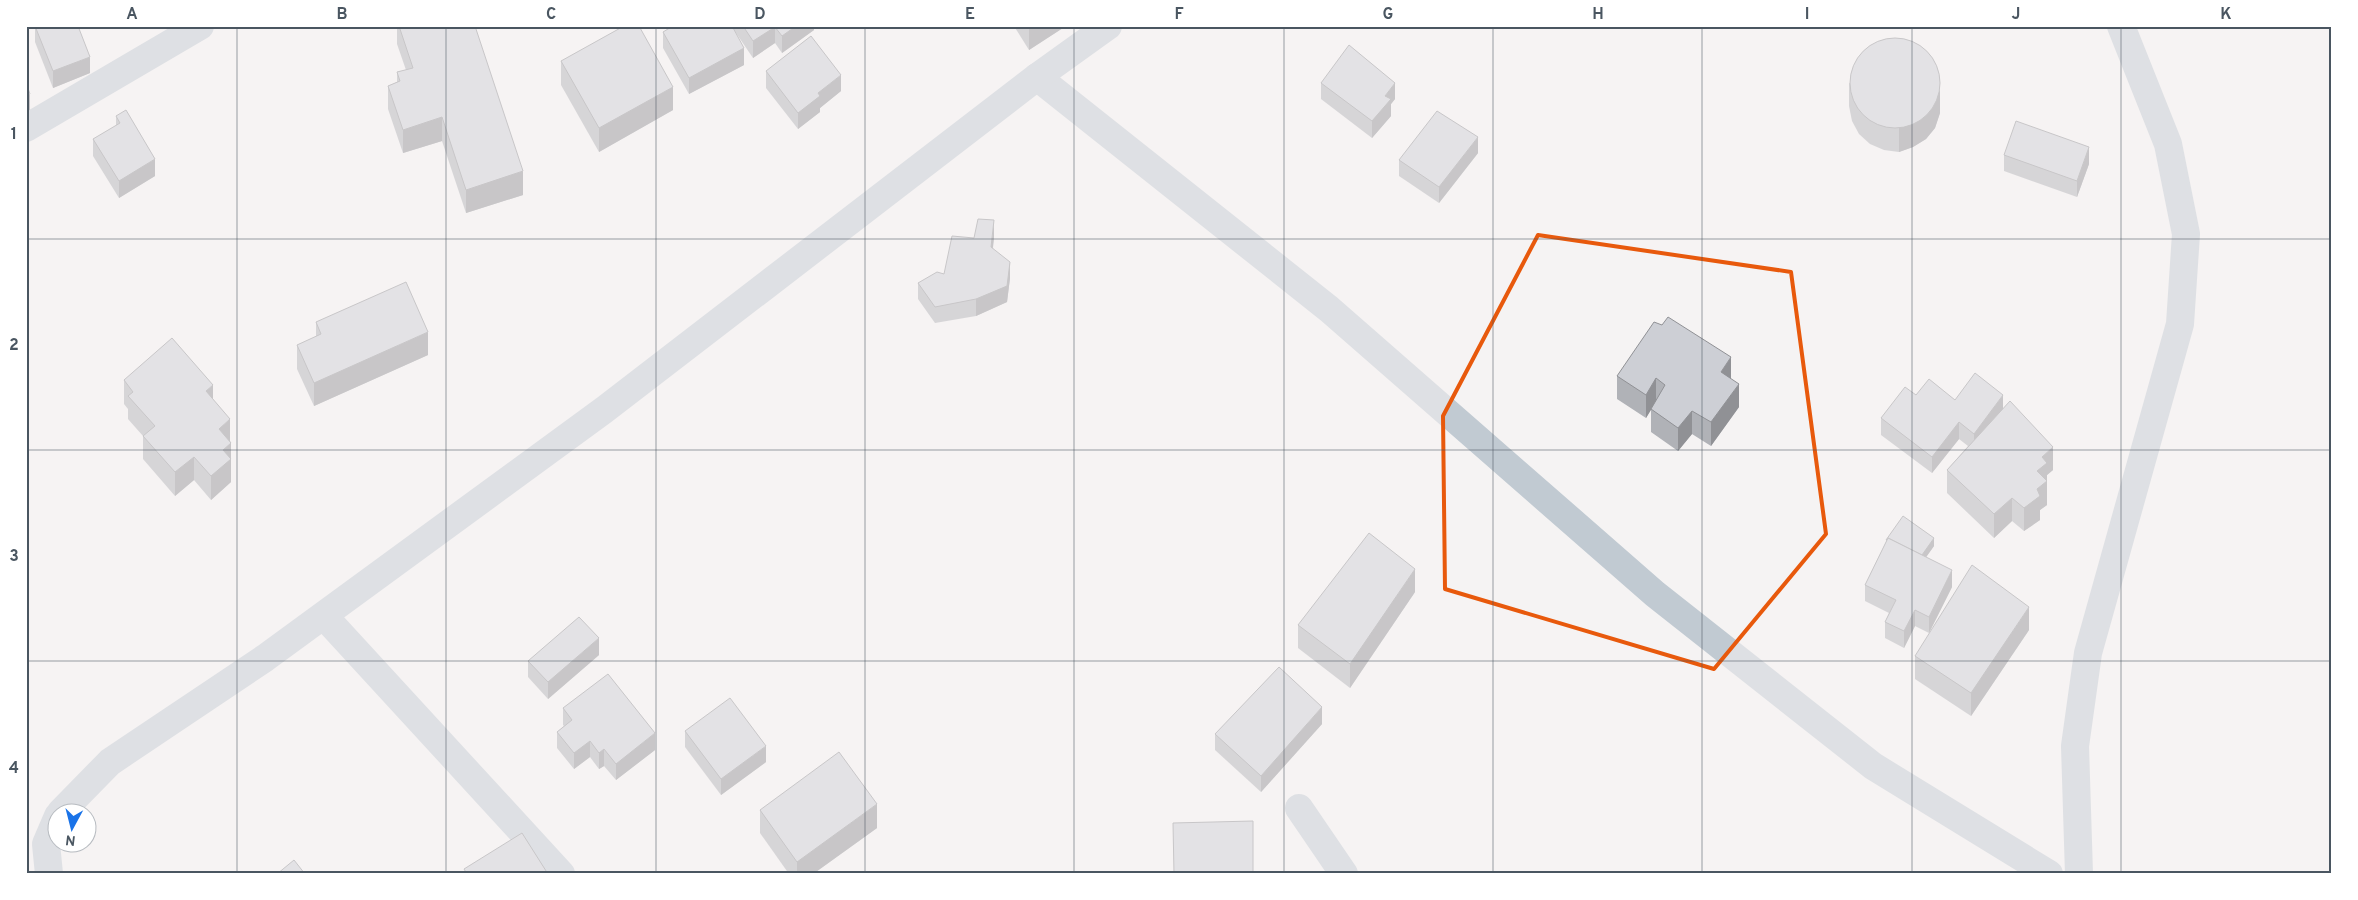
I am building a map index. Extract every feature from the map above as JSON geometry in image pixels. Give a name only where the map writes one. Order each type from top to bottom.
[{"type":"street","points":[[26,128],[200,26]]},
{"type":"street","points":[[71,802],[110,762],[324,616],[604,410],[1037,77],[1108,26]]},
{"type":"street","points":[[2079,874],[2075,746],[2088,653],[2180,324],[2186,234],[2168,144],[2121,26]]},
{"type":"street","points":[[1037,77],[1329,309],[1654,594],[1873,766],[2049,874]]},
{"type":"street","points":[[324,616],[561,874]]},
{"type":"street","points":[[1299,808],[1344,874]]},
{"type":"street","points":[[48,839],[46,844],[48,874]]},
{"type":"highlighted area","points":[[1538,235],[1791,272],[1826,534],[1714,669],[1445,589],[1443,416]]},
{"type":"building","points":[[35,26],[78,26],[90,57],[53,71]]},
{"type":"building","points":[[399,26],[475,26],[523,171],[466,190],[442,117],[403,130],[388,86],[400,81],[397,72],[413,68]]},
{"type":"building","points":[[624,26],[639,26],[673,87],[599,128],[561,61]]},
{"type":"building","points":[[673,26],[732,26],[744,48],[689,78],[663,32]]},
{"type":"building","points":[[743,26],[796,26],[782,36],[775,27],[753,41]]},
{"type":"building","points":[[811,36],[841,75],[818,93],[820,96],[798,113],[766,71]]},
{"type":"building","points":[[1895,38],[1912,41],[1927,51],[1937,66],[1940,83],[1937,100],[1927,115],[1912,125],[1895,128],[1878,125],[1863,115],[1853,100],[1850,83],[1853,66],[1863,51],[1878,41]]},
{"type":"building","points":[[1349,45],[1395,83],[1385,96],[1391,99],[1372,121],[1321,83]]},
{"type":"building","points":[[26,82],[30,94],[26,95]]},
{"type":"building","points":[[126,110],[155,159],[119,181],[93,139],[120,123],[116,116]]},
{"type":"building","points":[[1437,111],[1478,137],[1439,187],[1399,160]]},
{"type":"building","points":[[2016,121],[2089,147],[2077,181],[2004,155]]},
{"type":"building","points":[[978,219],[994,220],[991,247],[1010,262],[1007,286],[976,299],[935,307],[918,283],[937,272],[944,274],[952,236],[974,238]]},
{"type":"building","points":[[406,282],[428,332],[314,383],[297,345],[321,334],[316,322]]},
{"type":"building","points":[[1668,317],[1731,357],[1721,372],[1739,384],[1711,422],[1692,411],[1678,428],[1651,409],[1665,385],[1656,378],[1646,395],[1617,376],[1654,322],[1662,325]]},
{"type":"building","points":[[172,338],[213,385],[206,391],[230,419],[219,429],[231,443],[223,450],[231,459],[211,476],[194,457],[175,472],[143,436],[155,426],[128,396],[133,392],[124,380]]},
{"type":"building","points":[[1975,373],[2003,395],[1974,434],[1959,422],[1932,457],[1881,418],[1905,387],[1916,395],[1929,379],[1955,400]]},
{"type":"building","points":[[2010,401],[2053,447],[2042,457],[2047,463],[2037,471],[2047,481],[2037,489],[2040,496],[2024,508],[2012,498],[1994,514],[1947,470]]},
{"type":"building","points":[[1903,516],[1934,538],[1922,555],[1888,538],[1886,540]]},
{"type":"building","points":[[1369,533],[1415,569],[1350,664],[1298,625]]},
{"type":"building","points":[[1888,538],[1952,570],[1929,617],[1915,610],[1904,631],[1885,622],[1896,600],[1865,585]]},
{"type":"building","points":[[1972,565],[2029,607],[1971,693],[1915,656]]},
{"type":"building","points":[[579,617],[599,638],[548,682],[528,661]]},
{"type":"building","points":[[1279,667],[1322,707],[1261,776],[1215,734]]},
{"type":"building","points":[[608,674],[655,733],[616,764],[604,749],[599,753],[590,741],[574,753],[557,732],[572,720],[563,708]]},
{"type":"building","points":[[730,698],[766,746],[721,779],[685,731]]},
{"type":"building","points":[[839,752],[877,804],[797,862],[760,810]]},
{"type":"building","points":[[1253,821],[1253,874],[1174,874],[1173,823]]},
{"type":"building","points":[[522,833],[548,874],[467,874],[464,869]]},
{"type":"building","points":[[294,860],[305,874],[277,874]]}]
